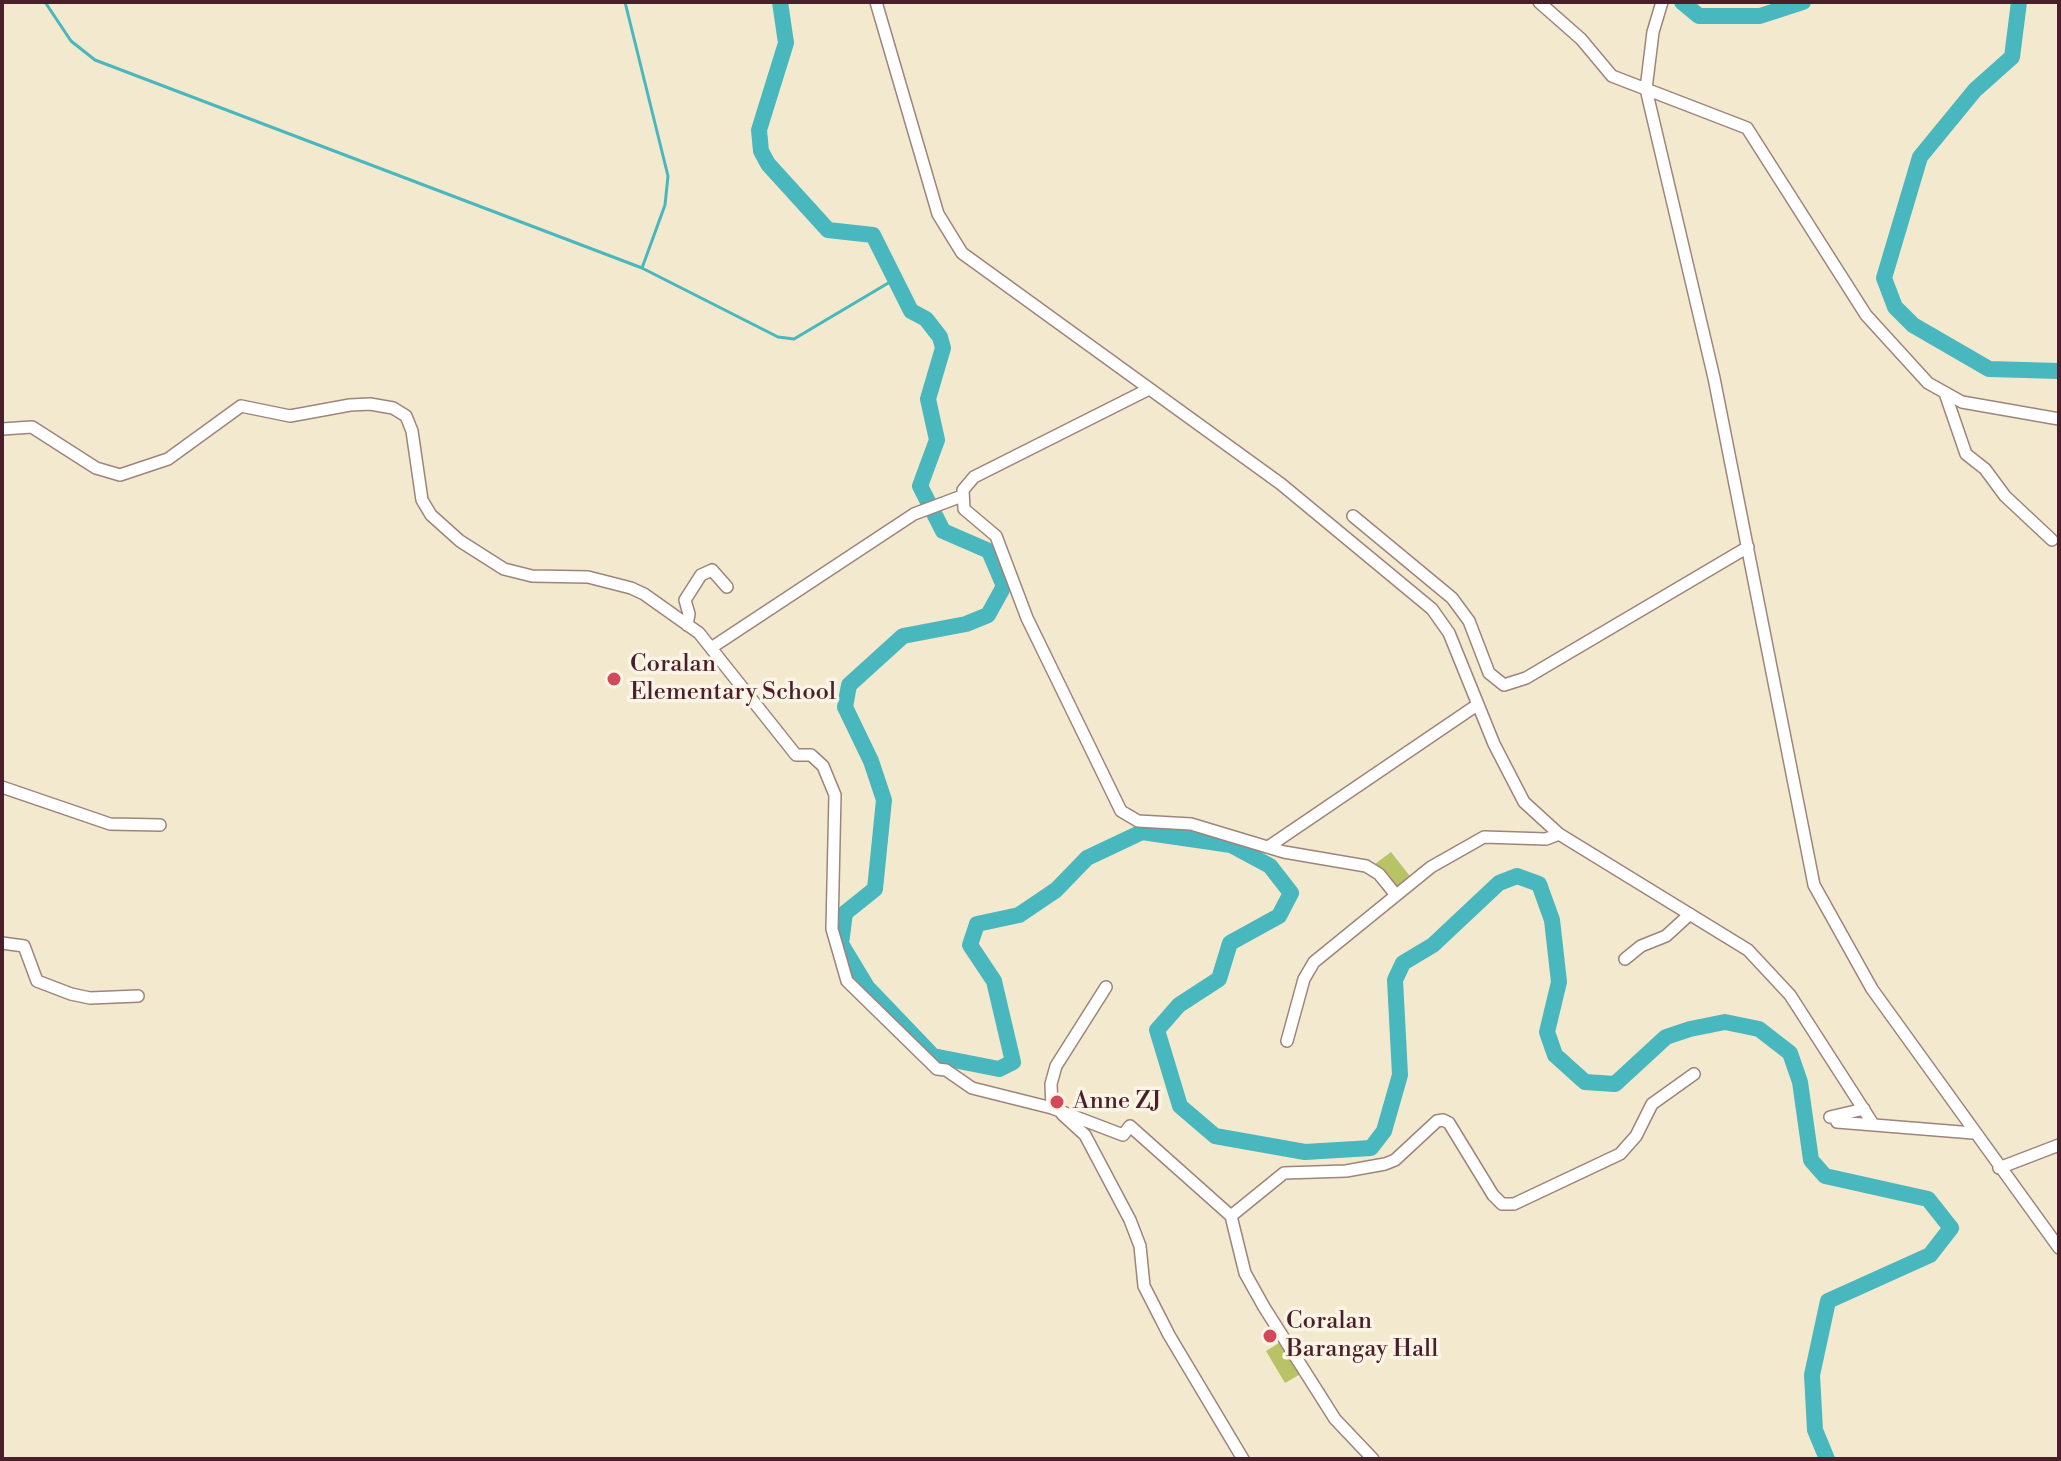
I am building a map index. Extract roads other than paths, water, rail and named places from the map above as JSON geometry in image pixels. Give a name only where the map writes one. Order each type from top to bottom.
[{"type":"street","points":[[876,2],[938,214],[952,241],[980,268],[1281,484],[1424,601],[1442,622],[1463,665],[1477,705],[1515,790],[1559,834],[1748,950],[1772,974],[1873,1124]]},
{"type":"street","points":[[1539,2],[1581,39],[1612,76],[1747,128],[1876,329],[1911,367],[1946,396],[1962,402],[2059,419]]},
{"type":"street","points":[[1660,6],[1646,89],[1714,378],[1814,885],[1872,989],[1973,1133],[2059,1248]]},
{"type":"street","points":[[711,648],[918,512],[962,496],[974,477],[1149,389]]},
{"type":"street","points":[[1946,396],[1966,454],[1985,469],[2005,496],[2052,540]]},
{"type":"street","points":[[2,429],[32,427],[96,468],[120,475],[168,459],[241,406],[290,416],[350,405],[393,408],[406,416],[412,431],[422,500],[431,515],[469,548],[504,569],[532,576],[588,577],[631,588],[687,625],[711,648],[796,755],[811,755],[823,766],[835,795],[832,929],[847,981],[937,1069],[946,1070],[972,1088],[1055,1109],[1123,1135],[1130,1126],[1231,1216],[1245,1273],[1264,1307],[1330,1412],[1373,1459]]},
{"type":"street","points":[[962,496],[969,516],[988,527],[996,536],[1027,618],[1121,811],[1138,821],[1191,824],[1268,847],[1366,866],[1379,874],[1396,895]]},
{"type":"street","points":[[1353,516],[1452,598],[1469,621],[1481,658],[1498,683],[1512,685],[1748,547]]},
{"type":"street","points":[[687,625],[689,614],[685,600],[701,575],[712,570],[727,587]]},
{"type":"street","points":[[1463,665],[1481,658]]},
{"type":"street","points":[[1268,847],[1477,705]]},
{"type":"street","points":[[2,787],[110,824],[160,825]]},
{"type":"street","points":[[1287,1041],[1308,970],[1431,867],[1484,837],[1546,839],[1559,834]]},
{"type":"street","points":[[1625,959],[1641,946],[1666,936],[1690,914]]},
{"type":"street","points":[[2,943],[24,946],[37,981],[90,998],[138,996]]},
{"type":"street","points":[[1106,987],[1056,1066],[1051,1084],[1055,1109],[1085,1135],[1130,1220],[1140,1246],[1144,1286],[1169,1335],[1243,1459]]},
{"type":"street","points":[[1231,1216],[1284,1173],[1346,1171],[1385,1164],[1395,1160],[1437,1121],[1443,1120],[1449,1123],[1493,1195],[1502,1204],[1514,1204],[1620,1154],[1636,1136],[1652,1104],[1694,1074]]},
{"type":"street","points":[[1864,1109],[1832,1116],[1837,1122],[1973,1133]]},
{"type":"street","points":[[1999,1168],[2059,1145]]},
{"type":"waterway","points":[[45,2],[71,41],[95,60],[642,268],[778,337],[794,339],[895,279]]},
{"type":"waterway","points":[[625,2],[668,176],[665,205],[642,268]]},
{"type":"waterway","points":[[780,2],[786,43],[759,130],[761,151],[768,164],[828,230],[873,235],[911,311],[926,319],[940,337],[943,348],[928,399],[937,440],[920,486],[943,531],[989,551],[1004,586],[988,615],[966,624],[903,636],[849,685],[845,707],[871,761],[884,800],[875,889],[845,913],[841,944],[867,987],[933,1056],[999,1069],[1013,1062],[994,981],[970,945],[977,924],[1019,915],[1056,890],[1087,858],[1142,832],[1231,845],[1270,866],[1291,893],[1279,916],[1230,943],[1219,979],[1179,1005],[1157,1030],[1180,1106],[1215,1136],[1305,1152],[1371,1148],[1384,1131],[1400,1075],[1395,980],[1403,963],[1433,945],[1499,883],[1517,876],[1539,884],[1552,920],[1559,982],[1547,1032],[1555,1055],[1585,1082],[1615,1084],[1666,1037],[1690,1029],[1725,1022],[1759,1029],[1790,1053],[1800,1082],[1811,1160],[1825,1176],[1928,1199],[1951,1228],[1930,1255],[1828,1301],[1812,1375],[1815,1430],[1827,1459]]},
{"type":"waterway","points":[[1682,2],[1699,16],[1760,16],[1803,2]]},
{"type":"waterway","points":[[2019,2],[2012,57],[1975,90],[1920,157],[1884,278],[1895,307],[1913,325],[1989,369],[2059,371]]},
{"type":"place","name":"Coralan Elementary School","points":[[614,679]]},
{"type":"place","name":"Anne ZJ","points":[[1057,1102]]},
{"type":"place","name":"Coralan Barangay Hall","points":[[1270,1336]]}]
